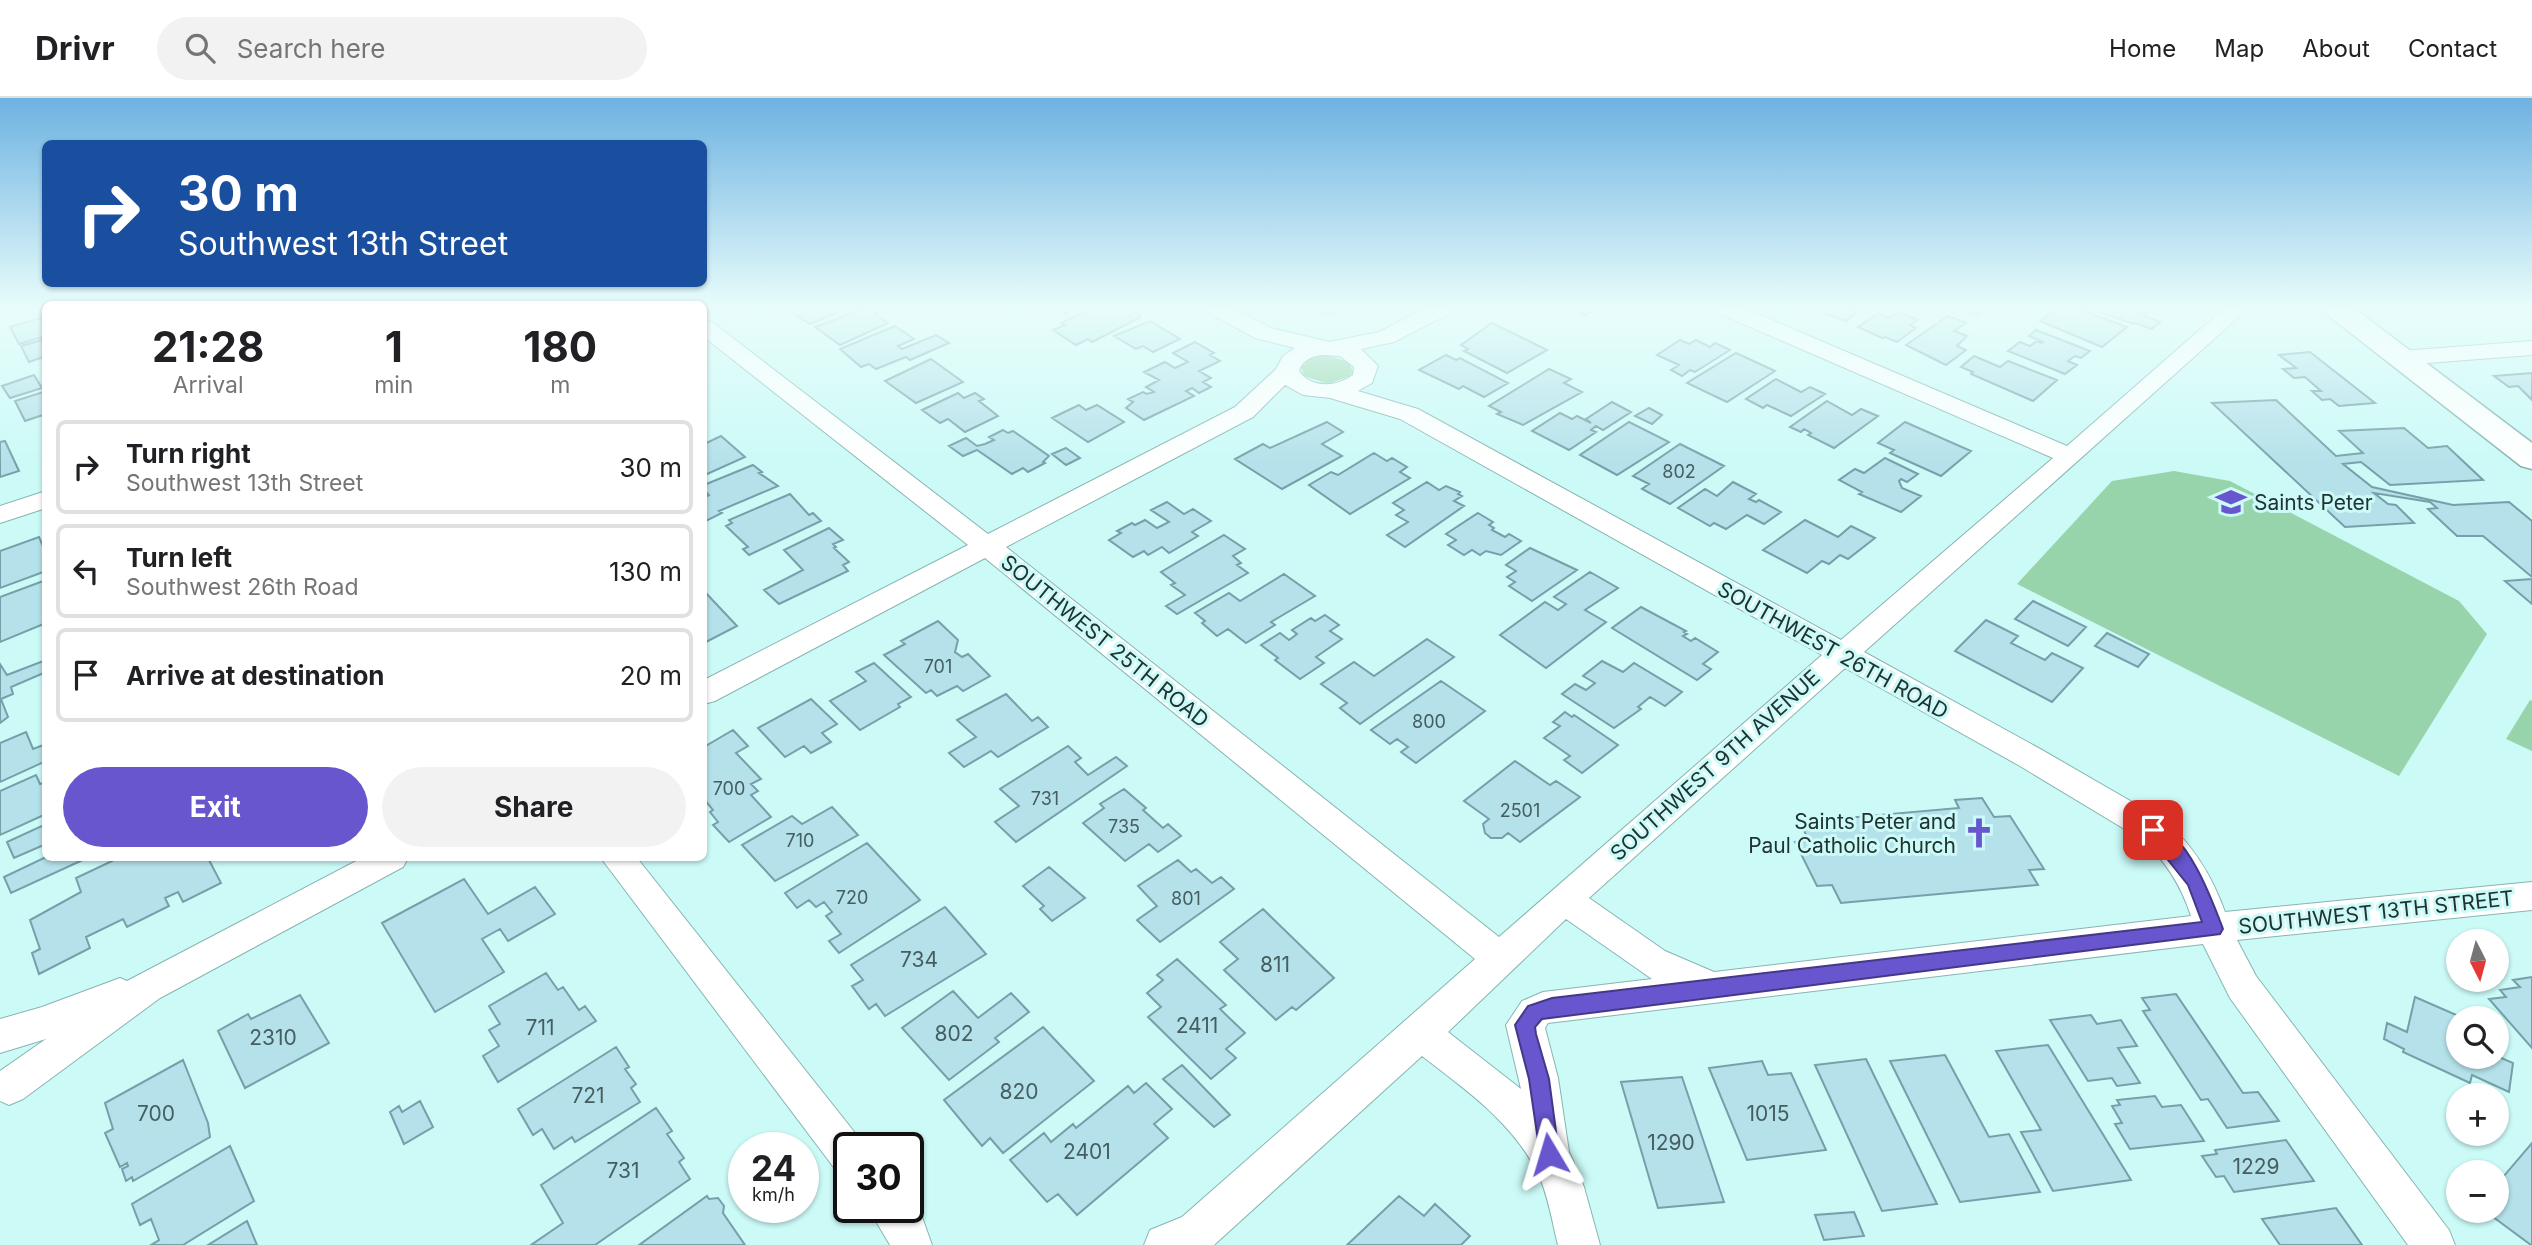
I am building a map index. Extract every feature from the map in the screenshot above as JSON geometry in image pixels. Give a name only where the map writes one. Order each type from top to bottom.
[{"type":"main road","points":[[2404,360],[2532,459]]},
{"type":"street","name":"SOUTHWEST 25TH ROAD","points":[[750,360],[1499,958]]},
{"type":"street","points":[[1280,360],[1287,368]]},
{"type":"street","points":[[1244,412],[1294,360]]},
{"type":"street","name":"SOUTHWEST 26TH ROAD","points":[[1358,360],[1409,414]]},
{"type":"street","points":[[707,692],[1244,412],[1359,383],[1374,360]]},
{"type":"street","points":[[1845,360],[2067,455]]},
{"type":"street","name":"SOUTHWEST 9TH AVENUE","points":[[1184,1241],[1421,1033],[1564,899],[1841,655],[1879,625],[2067,455],[2178,360]]},
{"type":"street","name":"SOUTHWEST 26TH ROAD","points":[[1287,368],[1295,383],[1409,414],[2043,765],[2153,830],[2169,844],[2197,882],[2213,929],[2243,987],[2434,1245]]},
{"type":"street","points":[[0,515],[42,500]]},
{"type":"street","points":[[4,1093],[147,987],[385,861]]},
{"type":"street","points":[[620,861],[833,1135]]},
{"type":"street","name":"SOUTHWEST 13TH STREET","points":[[1549,1154],[1539,1079],[1525,1025],[1535,1012],[1552,1007],[2213,929],[2532,896]]},
{"type":"street","name":"SOUTHWEST 13TH STREET","points":[[1564,899],[1671,971],[1693,982],[1720,986]]},
{"type":"street","points":[[4,1093],[15,1069],[14,1055],[0,1038],[147,987]]},
{"type":"street","points":[[1421,1033],[1500,1092],[1535,1133],[1557,1171],[1579,1245]]},
{"type":"green space","points":[[1308,360],[1341,360],[1349,362],[1353,372],[1350,376],[1328,384],[1304,376],[1301,367]]},
{"type":"green space","points":[[2174,471],[2230,481],[2459,601],[2487,634],[2399,776],[2017,584],[2112,481]]},
{"type":"green space","points":[[2530,700],[2532,701],[2532,751],[2506,739]]},
{"type":"building","points":[[852,360],[900,360],[876,369],[869,364],[861,367]]},
{"type":"building","points":[[932,360],[963,382],[916,403],[885,381]]},
{"type":"building","points":[[1184,360],[1220,361],[1199,371],[1211,378],[1203,382],[1211,387],[1199,393],[1192,388],[1186,391],[1194,396],[1144,420],[1126,408],[1133,402],[1128,399],[1143,392],[1154,392],[1146,387],[1159,380],[1144,372],[1165,362],[1175,368],[1188,362]]},
{"type":"building","points":[[1438,360],[1463,360],[1508,383],[1484,397],[1463,386],[1459,389],[1419,370]]},
{"type":"building","points":[[1481,360],[1530,360],[1507,373]]},
{"type":"building","points":[[1667,360],[1715,360],[1695,372],[1690,370],[1682,376],[1671,370],[1679,365]]},
{"type":"building","points":[[1725,360],[1750,360],[1775,371],[1727,402],[1687,383]]},
{"type":"building","points":[[1935,360],[1953,360],[1946,365]]},
{"type":"building","points":[[1970,360],[1982,360],[2000,367],[2008,361],[2057,380],[2033,401],[1961,367]]},
{"type":"building","points":[[2029,360],[2070,360],[2068,361],[2077,365],[2065,374]]},
{"type":"building","points":[[2285,360],[2320,360],[2375,403],[2339,406],[2330,399],[2322,400],[2312,391],[2321,391],[2305,377],[2294,378],[2283,369],[2296,368]]},
{"type":"building","points":[[1549,369],[1571,379],[1564,383],[1582,392],[1523,425],[1497,414],[1501,412],[1489,406]]},
{"type":"building","points":[[2532,373],[2532,400],[2518,386],[2509,387],[2494,376]]},
{"type":"building","points":[[34,375],[42,388],[10,398],[2,386]]},
{"type":"building","points":[[1776,379],[1801,392],[1810,387],[1825,394],[1791,416],[1767,405],[1763,408],[1746,399]]},
{"type":"building","points":[[42,392],[42,415],[25,421],[15,401]]},
{"type":"building","points":[[958,393],[964,398],[975,393],[984,399],[979,401],[998,416],[965,432],[948,419],[940,423],[922,410]]},
{"type":"building","points":[[2276,400],[2336,456],[2363,453],[2339,431],[2404,428],[2428,448],[2447,446],[2483,480],[2390,485],[2361,462],[2343,464],[2372,487],[2453,505],[2509,502],[2532,521],[2532,577],[2483,536],[2457,536],[2428,509],[2437,508],[2430,502],[2374,493],[2388,504],[2396,505],[2414,523],[2345,527],[2212,403]]},
{"type":"building","points":[[1827,401],[1852,415],[1861,409],[1878,416],[1834,448],[1808,435],[1811,433],[1804,429],[1801,432],[1790,427]]},
{"type":"building","points":[[1612,402],[1631,412],[1603,430],[1596,426],[1591,430],[1596,432],[1569,450],[1532,431],[1560,413],[1572,419],[1577,416],[1591,423],[1586,419]]},
{"type":"building","points":[[1079,405],[1086,410],[1097,405],[1124,422],[1088,442],[1052,418]]},
{"type":"building","points":[[1649,408],[1662,415],[1652,424],[1635,416]]},
{"type":"building","points":[[1327,422],[1343,432],[1322,444],[1342,456],[1282,489],[1235,459],[1263,444],[1270,448]]},
{"type":"building","points":[[1629,422],[1669,442],[1617,475],[1580,455]]},
{"type":"building","points":[[1905,422],[1971,451],[1941,476],[1890,453],[1894,450],[1878,443]]},
{"type":"building","points":[[1003,430],[1008,433],[1013,431],[1049,456],[1043,462],[1045,463],[1028,472],[1023,468],[1012,474],[977,450],[963,456],[949,446],[966,438],[977,446],[985,444],[994,440],[989,437]]},
{"type":"building","points":[[721,436],[745,457],[707,474],[707,443]]},
{"type":"building","points":[[5,441],[19,471],[0,477],[0,442]]},
{"type":"building","points":[[1680,444],[1724,466],[1670,504],[1642,489],[1649,484],[1633,476]]},
{"type":"building","points":[[1066,448],[1080,458],[1066,465],[1052,454]]},
{"type":"building","points":[[1374,453],[1387,461],[1392,458],[1407,467],[1400,472],[1410,478],[1350,514],[1309,485],[1331,472],[1338,475]]},
{"type":"building","points":[[1885,458],[1918,474],[1907,482],[1901,479],[1899,481],[1902,488],[1921,496],[1901,512],[1859,494],[1862,492],[1839,480],[1855,469],[1864,473]]},
{"type":"building","points":[[753,465],[762,472],[759,473],[778,486],[719,511],[722,513],[707,520],[707,484]]},
{"type":"building","points":[[1427,482],[1439,490],[1446,486],[1460,492],[1458,494],[1462,496],[1454,501],[1464,506],[1405,547],[1387,535],[1408,522],[1396,515],[1404,510],[1393,503]]},
{"type":"building","points":[[1733,482],[1756,494],[1749,499],[1756,502],[1759,500],[1781,512],[1764,524],[1747,515],[1726,529],[1714,523],[1710,526],[1678,508],[1705,489],[1717,496]]},
{"type":"building","points":[[790,494],[809,515],[813,513],[821,521],[749,555],[743,549],[748,547],[726,526],[732,523],[729,520]]},
{"type":"building","points":[[1167,502],[1184,514],[1193,509],[1211,521],[1192,532],[1198,536],[1169,553],[1162,547],[1148,555],[1144,551],[1133,557],[1109,540],[1121,533],[1117,531],[1132,523],[1135,525],[1145,520],[1157,528],[1169,522],[1151,510]]},
{"type":"building","points":[[1478,513],[1493,522],[1489,525],[1494,528],[1492,530],[1505,537],[1509,534],[1521,541],[1501,555],[1486,551],[1480,555],[1472,550],[1464,555],[1448,545],[1456,540],[1446,534]]},
{"type":"building","points":[[1805,520],[1838,537],[1851,526],[1875,538],[1848,559],[1840,555],[1829,564],[1822,561],[1807,573],[1763,550]]},
{"type":"building","points":[[829,528],[843,540],[833,544],[849,562],[843,565],[848,571],[779,604],[764,590],[803,570],[784,550]]},
{"type":"building","points":[[1224,535],[1245,549],[1233,556],[1241,563],[1237,565],[1248,573],[1177,614],[1166,606],[1185,595],[1171,585],[1175,583],[1161,572]]},
{"type":"building","points":[[39,537],[42,544],[42,572],[0,588],[0,551]]},
{"type":"building","points":[[1530,548],[1577,570],[1532,601],[1509,586],[1515,582],[1507,577],[1516,571],[1506,565]]},
{"type":"building","points":[[1590,572],[1618,588],[1585,610],[1606,622],[1546,668],[1500,635],[1545,602],[1558,610],[1566,604],[1554,597]]},
{"type":"building","points":[[1284,574],[1315,596],[1271,622],[1275,625],[1246,643],[1228,629],[1217,636],[1195,613],[1229,593],[1240,601]]},
{"type":"building","points":[[2532,579],[2532,604],[2505,581]]},
{"type":"building","points":[[42,581],[42,625],[0,642],[0,597]]},
{"type":"building","points":[[707,594],[737,626],[707,641]]},
{"type":"building","points":[[2033,601],[2086,627],[2068,646],[2015,619]]},
{"type":"building","points":[[1641,607],[1686,631],[1684,632],[1687,634],[1683,636],[1691,641],[1695,638],[1718,652],[1703,664],[1711,669],[1697,680],[1612,628]]},
{"type":"building","points":[[1325,615],[1339,625],[1330,631],[1342,639],[1316,657],[1324,663],[1300,679],[1275,660],[1278,658],[1261,645],[1280,633],[1289,640],[1297,634],[1292,630],[1311,618],[1315,621]]},
{"type":"building","points":[[1986,620],[2018,636],[2011,643],[2045,660],[2052,653],[2083,668],[2052,702],[1955,651]]},
{"type":"building","points":[[938,621],[958,640],[955,652],[962,657],[968,654],[990,676],[963,691],[957,686],[937,696],[931,690],[926,693],[884,655],[905,644],[901,641]]},
{"type":"building","points":[[2107,633],[2149,654],[2138,667],[2095,646]]},
{"type":"building","points":[[1427,639],[1454,657],[1360,724],[1340,708],[1347,703],[1321,684],[1354,662],[1374,676]]},
{"type":"building","points":[[1602,661],[1623,672],[1634,663],[1682,692],[1665,706],[1650,697],[1638,707],[1641,709],[1614,728],[1562,694],[1575,684],[1586,690],[1595,683],[1583,676]]},
{"type":"building","points":[[42,662],[42,674],[11,687],[13,694],[1,699],[8,717],[0,723],[0,664],[7,675]]},
{"type":"building","points":[[874,663],[911,697],[898,704],[900,707],[860,730],[830,701],[866,681],[856,672]]},
{"type":"building","points":[[1441,681],[1485,711],[1416,763],[1401,752],[1408,747],[1397,739],[1390,744],[1371,730]]},
{"type":"building","points":[[1006,694],[1032,721],[1038,717],[1048,727],[998,757],[991,751],[964,767],[949,753],[976,737],[957,720]]},
{"type":"building","points":[[811,699],[837,724],[822,733],[831,742],[811,753],[804,746],[785,757],[758,728]]},
{"type":"building","points":[[1565,712],[1572,717],[1574,715],[1618,745],[1582,773],[1564,760],[1570,756],[1544,738],[1560,726],[1553,722]]},
{"type":"building","points":[[733,730],[748,746],[736,753],[761,779],[751,784],[758,791],[751,795],[771,817],[729,842],[713,825],[718,822],[707,803],[707,745]]},
{"type":"building","points":[[26,732],[33,749],[42,746],[42,763],[0,782],[0,743]]},
{"type":"building","points":[[1068,746],[1081,758],[1075,762],[1088,775],[1116,757],[1127,766],[1016,842],[995,822],[1019,806],[1000,789]]},
{"type":"building","points":[[1515,761],[1550,785],[1556,781],[1580,797],[1520,842],[1508,833],[1502,838],[1491,838],[1485,833],[1483,824],[1489,819],[1464,801]]},
{"type":"building","points":[[36,775],[42,783],[42,816],[0,835],[0,791]]},
{"type":"building","points":[[1124,789],[1146,808],[1143,810],[1163,828],[1168,824],[1181,836],[1158,852],[1149,844],[1125,861],[1083,823],[1104,808],[1100,804]]},
{"type":"building","points":[[1982,798],[1994,817],[2010,816],[2044,869],[2029,870],[2038,885],[1841,903],[1832,885],[1817,886],[1795,842],[1809,841],[1800,822],[1959,808],[1955,800]]},
{"type":"building","points":[[832,807],[858,835],[775,881],[742,845],[792,816],[802,824]]},
{"type":"building","points":[[42,826],[42,846],[14,858],[7,842]]},
{"type":"building","points":[[867,843],[920,900],[839,953],[829,941],[841,934],[826,916],[832,912],[824,902],[816,907],[809,900],[797,908],[785,893]]},
{"type":"building","points":[[42,859],[80,861],[11,893],[4,877]]},
{"type":"building","points":[[1178,860],[1191,872],[1196,869],[1212,883],[1221,877],[1234,889],[1160,942],[1137,920],[1157,906],[1138,886]]},
{"type":"building","points":[[112,861],[210,861],[221,883],[183,902],[178,892],[165,898],[169,906],[127,927],[123,919],[86,937],[90,948],[39,974],[32,953],[40,949],[30,920],[81,892],[76,878]]},
{"type":"building","points":[[1049,867],[1085,898],[1052,921],[1040,909],[1044,906],[1023,886]]},
{"type":"building","points":[[464,879],[488,914],[535,887],[555,914],[508,941],[500,929],[482,939],[504,972],[435,1012],[382,923]]},
{"type":"building","points":[[945,907],[986,954],[885,1016],[876,1004],[869,1009],[852,986],[863,980],[851,965]]},
{"type":"building","points":[[1263,909],[1334,978],[1296,1010],[1292,1007],[1276,1020],[1224,970],[1238,959],[1220,942]]},
{"type":"building","points":[[1177,959],[1226,1005],[1220,1009],[1245,1033],[1226,1049],[1236,1058],[1211,1079],[1148,1017],[1161,1007],[1147,993],[1163,980],[1157,975]]},
{"type":"building","points":[[546,973],[558,990],[563,987],[579,1010],[585,1006],[596,1021],[498,1082],[483,1056],[499,1046],[489,1030],[500,1024],[489,1006]]},
{"type":"building","points":[[2532,977],[2532,1048],[2509,1022],[2509,1006],[2495,1006],[2489,999],[2506,997],[2502,992],[2510,992],[2510,988],[2520,987],[2513,980]]},
{"type":"building","points":[[953,991],[978,1018],[1011,993],[1029,1012],[995,1038],[999,1042],[949,1080],[902,1028]]},
{"type":"building","points":[[2176,994],[2243,1093],[2258,1092],[2279,1121],[2227,1128],[2208,1099],[2201,1100],[2143,1011],[2150,1010],[2142,998]]},
{"type":"building","points":[[300,995],[329,1043],[245,1088],[218,1031],[248,1014],[251,1019]]},
{"type":"building","points":[[2415,997],[2446,1011],[2446,1069],[2509,1069],[2509,1061],[2513,1063],[2509,1092],[2509,1083],[2489,1083],[2472,1075],[2470,1083],[2403,1052],[2404,1049],[2384,1039],[2387,1023],[2407,1032]]},
{"type":"building","points":[[2091,1015],[2097,1024],[2121,1020],[2137,1046],[2118,1048],[2140,1083],[2117,1086],[2112,1078],[2088,1081],[2050,1020]]},
{"type":"building","points":[[1043,1027],[1094,1081],[1003,1153],[990,1138],[982,1146],[944,1100]]},
{"type":"building","points":[[2048,1045],[2131,1180],[2053,1191],[2021,1132],[2041,1130],[1996,1051]]},
{"type":"building","points":[[616,1047],[629,1067],[625,1069],[636,1084],[631,1088],[640,1102],[575,1142],[572,1137],[554,1149],[542,1129],[533,1135],[518,1109]]},
{"type":"building","points":[[1945,1055],[1989,1137],[2009,1134],[2040,1192],[1960,1202],[1890,1061]]},
{"type":"building","points":[[1866,1059],[1937,1204],[1882,1211],[1815,1065]]},
{"type":"building","points":[[183,1060],[208,1123],[210,1137],[133,1181],[132,1177],[126,1181],[122,1169],[128,1166],[127,1163],[120,1167],[105,1133],[113,1129],[105,1103]]},
{"type":"building","points":[[1762,1061],[1768,1075],[1791,1073],[1826,1150],[1747,1160],[1709,1068]]},
{"type":"building","points":[[1182,1065],[1230,1115],[1214,1127],[1163,1079]]},
{"type":"building","points":[[1682,1077],[1724,1202],[1658,1208],[1621,1082]]},
{"type":"building","points":[[1146,1083],[1172,1109],[1154,1124],[1168,1138],[1077,1215],[1058,1194],[1047,1202],[1010,1160],[1044,1133],[1051,1142],[1073,1124],[1076,1128],[1128,1086],[1134,1093]]},
{"type":"building","points":[[2155,1096],[2162,1107],[2181,1105],[2204,1141],[2130,1149],[2115,1124],[2122,1123],[2112,1106],[2120,1105],[2117,1100]]},
{"type":"building","points":[[420,1101],[433,1127],[404,1144],[390,1112],[399,1106],[402,1112]]},
{"type":"building","points":[[656,1108],[672,1131],[667,1134],[684,1158],[679,1162],[690,1179],[595,1245],[531,1245],[563,1223],[541,1185]]},
{"type":"building","points":[[2286,1140],[2314,1181],[2234,1192],[2224,1176],[2216,1177],[2202,1156],[2217,1154],[2215,1150]]},
{"type":"building","points":[[2532,1143],[2532,1245],[2501,1223],[2509,1223],[2509,1170]]},
{"type":"building","points":[[230,1146],[254,1201],[183,1245],[151,1245],[159,1240],[151,1219],[140,1225],[132,1204]]},
{"type":"building","points":[[707,1196],[709,1199],[718,1198],[724,1206],[723,1213],[728,1223],[745,1245],[639,1245]]},
{"type":"building","points":[[1399,1196],[1424,1216],[1435,1204],[1470,1236],[1461,1245],[1347,1245]]},
{"type":"building","points":[[2336,1208],[2362,1245],[2280,1245],[2262,1219]]},
{"type":"building","points":[[1854,1212],[1864,1236],[1824,1240],[1815,1215]]},
{"type":"building","points":[[247,1221],[257,1245],[208,1245]]},
{"type":"place","name":"Saints Peter","points":[[2231,502]]},
{"type":"place","name":"Saints Peter and Paul Catholic Church","points":[[1979,833]]},
{"type":"route","points":[[1549,1154],[1539,1079],[1525,1025],[1535,1012],[1543,1008],[1720,986],[2213,929],[2197,882],[2169,844],[2153,830]]}]
